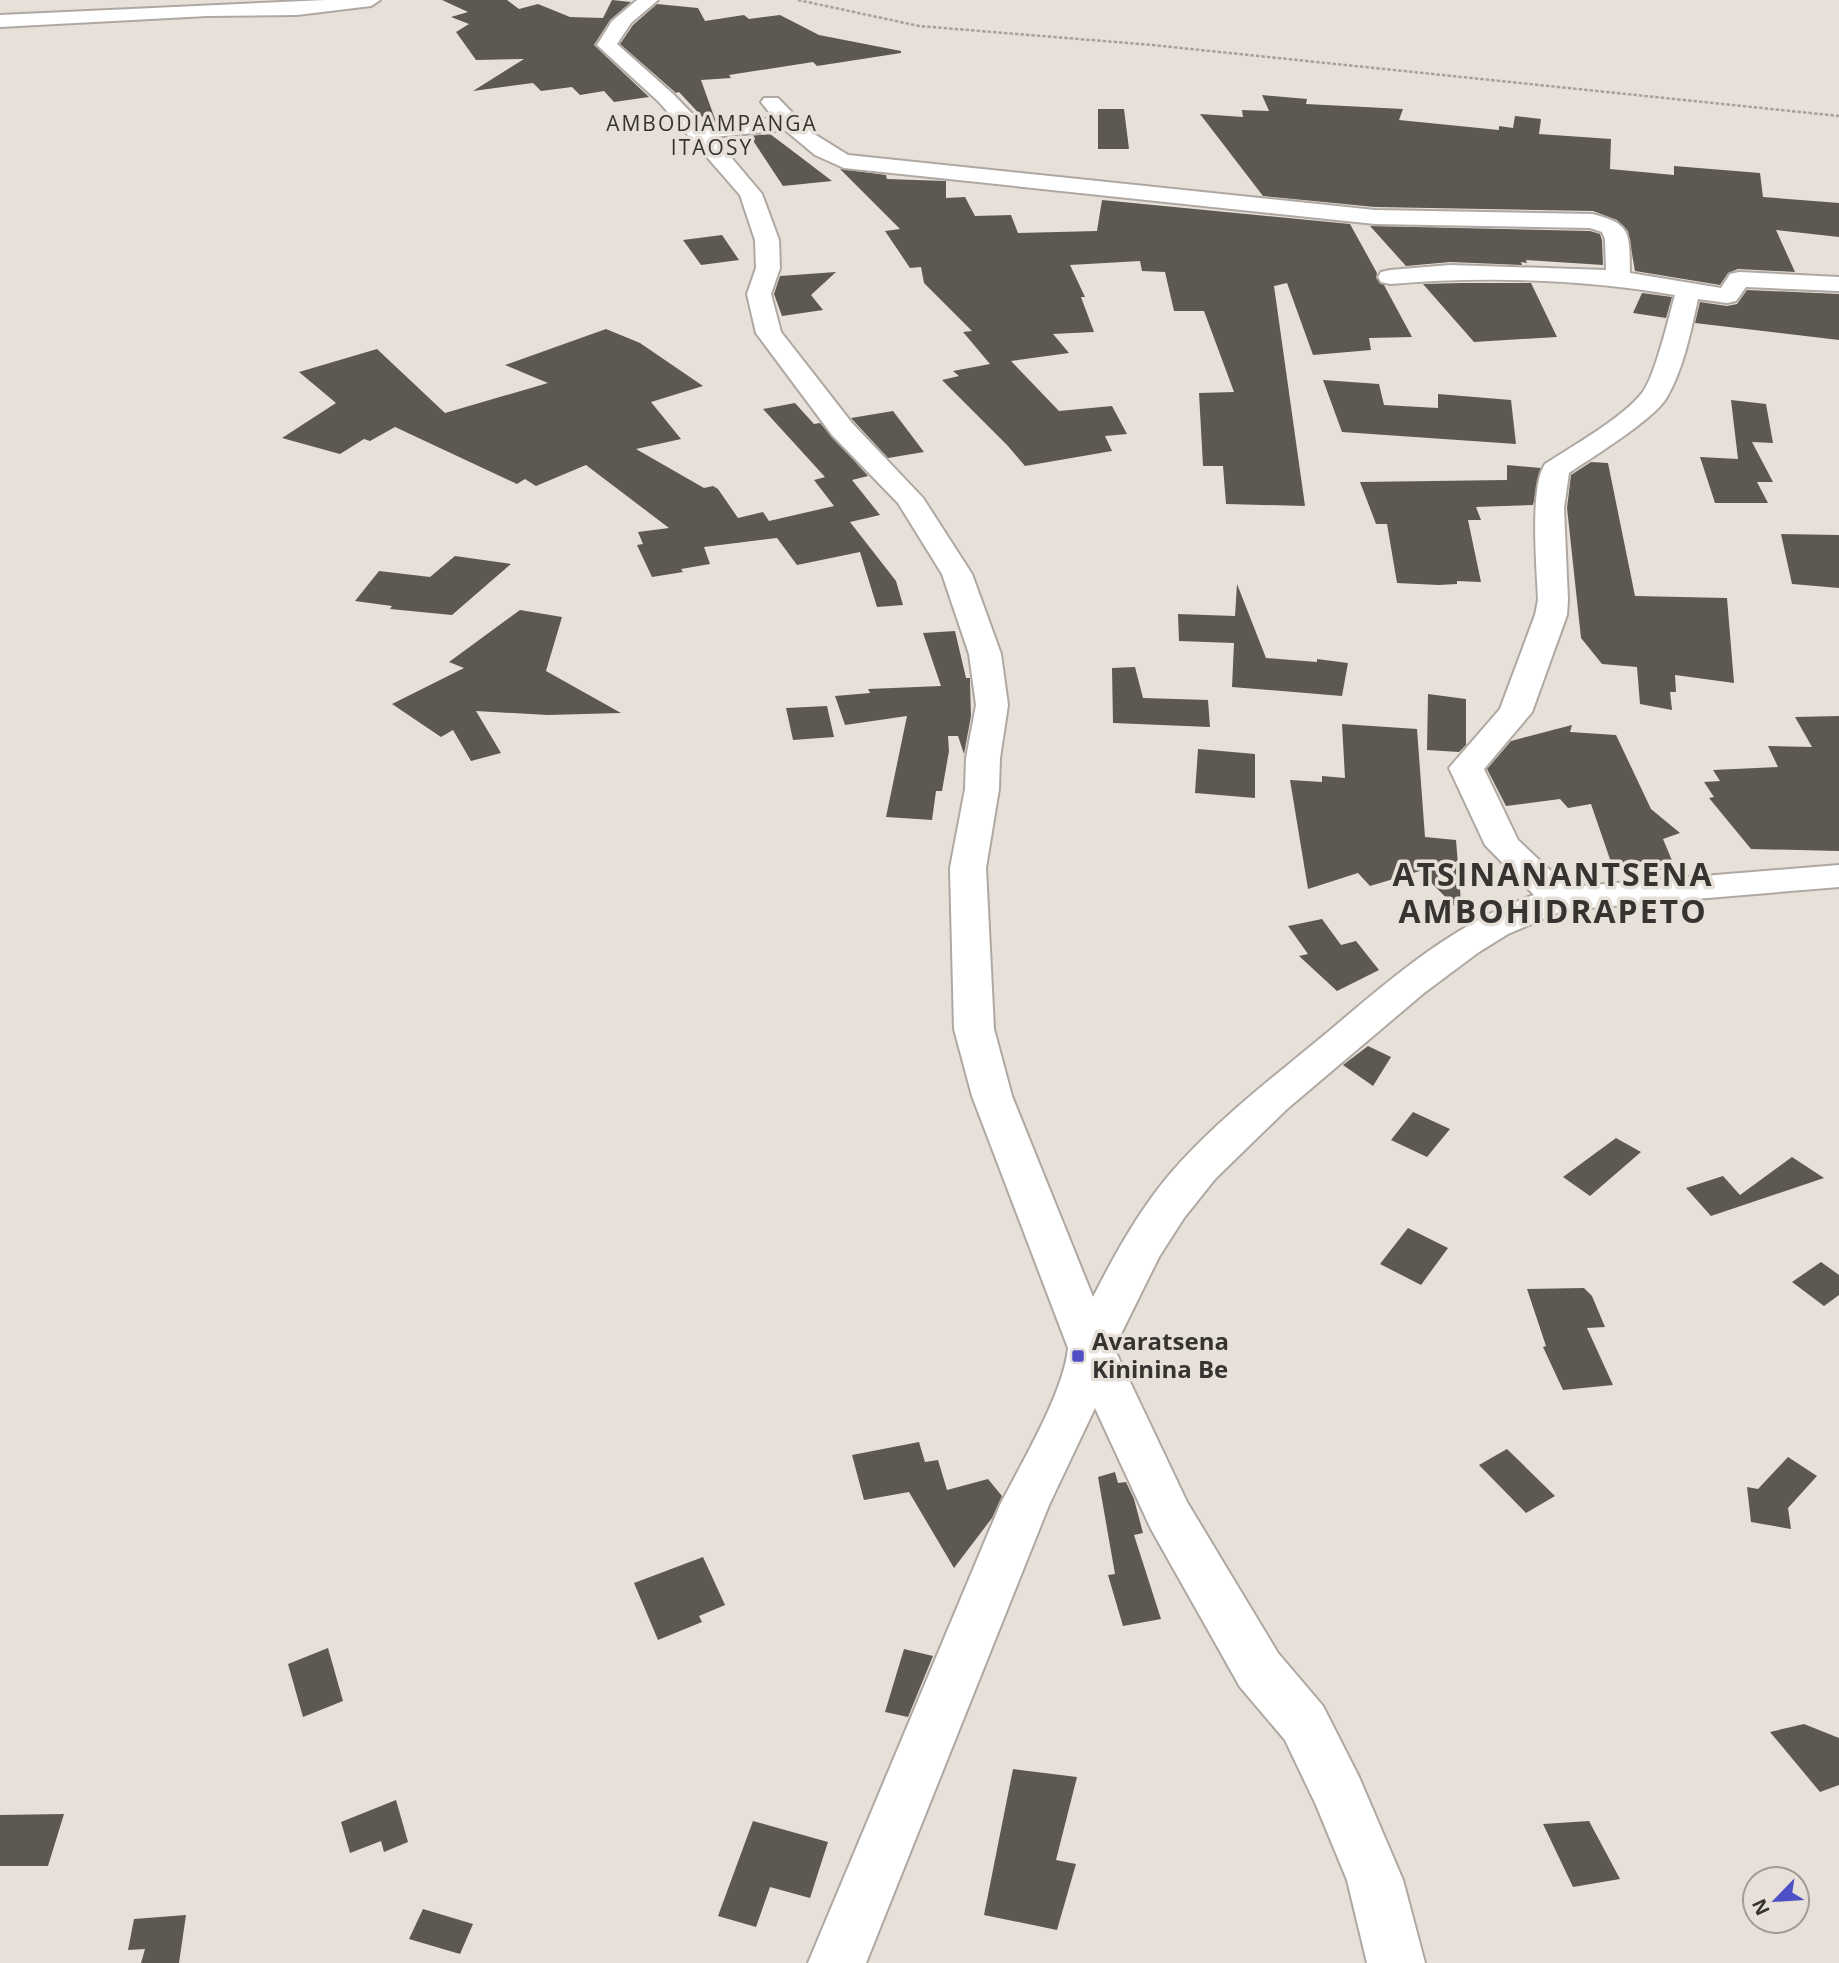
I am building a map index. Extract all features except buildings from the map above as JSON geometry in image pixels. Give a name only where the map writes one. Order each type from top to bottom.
[{"type":"street","points":[[0,21],[207,10],[297,9],[371,0]]},
{"type":"street","points":[[649,0],[632,11],[610,37],[607,45],[666,98],[751,194],[767,240],[768,268],[759,294],[769,333],[842,429],[909,498],[957,573],[978,627],[985,653],[992,705],[983,758],[982,789],[968,868],[974,1030],[992,1096],[1091,1348],[1168,1514],[1259,1670],[1304,1723],[1340,1795],[1375,1880],[1396,1963]]},
{"type":"street","points":[[771,102],[789,123],[823,153],[858,163],[1376,217],[1557,219],[1603,223],[1611,227],[1617,239],[1618,278]]},
{"type":"street","points":[[697,133],[789,123]]},
{"type":"street","points":[[1390,277],[1450,272],[1618,278],[1727,296],[1739,279],[1839,285]]},
{"type":"street","points":[[1559,899],[1503,845],[1466,768],[1515,712],[1551,615],[1553,600],[1550,508],[1555,470],[1615,430],[1655,396],[1677,335],[1688,291]]},
{"type":"street","points":[[837,1963],[1025,1504],[1059,1438],[1090,1362],[1091,1348],[1131,1262],[1183,1188],[1237,1129],[1433,965],[1491,926],[1527,908],[1559,899],[1839,876]]},
{"type":"path","points":[[798,0],[919,26],[1152,45],[1839,116]]},
{"type":"place","name":"Avaratsena Kininina Be","points":[[1078,1356]]},
{"type":"district","name":"AMBODIAMPANGA ITAOSY","points":[[712,136]]},
{"type":"district","name":"ATSINANANTSENA AMBOHIDRAPETO","points":[[1553,894]]}]
